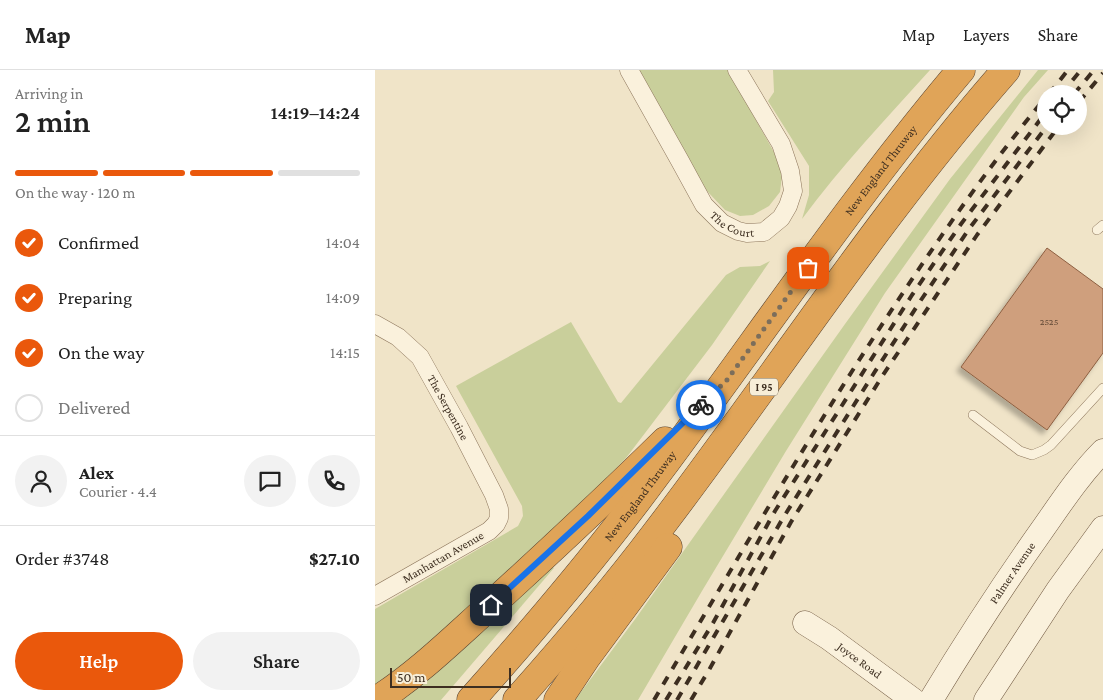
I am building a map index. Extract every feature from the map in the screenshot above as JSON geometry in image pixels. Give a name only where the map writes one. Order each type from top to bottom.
[{"type":"highway","name":"New England Thruway","points":[[471,700],[545,616],[609,538],[857,201],[961,70]]},
{"type":"highway","name":"I 95","points":[[517,700],[581,626],[661,526],[882,224],[949,138],[1006,70]]},
{"type":"highway","points":[[377,700],[418,670],[588,516],[727,380]]},
{"type":"highway","points":[[558,700],[586,658],[671,543],[697,503],[744,415]]},
{"type":"street","name":"The Court","points":[[629,70],[704,205],[722,223],[737,231],[747,233],[764,232],[781,218],[788,206],[793,191],[791,178],[781,144],[737,70]]},
{"type":"street","name":"The Serpentine","points":[[375,324],[398,337],[420,357],[464,436],[499,509]]},
{"type":"street","name":"Palmer Avenue","points":[[931,700],[974,629],[1023,557],[1095,459],[1103,451]]},
{"type":"street","name":"Manhattan Avenue","points":[[375,596],[489,531],[499,518],[499,509]]},
{"type":"street","points":[[986,700],[1058,590],[1103,528]]},
{"type":"street","name":"Joyce Road","points":[[805,624],[829,638],[913,700]]},
{"type":"lane","points":[[973,415],[1020,451],[1031,455],[1051,445],[1103,388]]},
{"type":"green space","points":[[638,70],[728,70],[780,163],[782,176],[780,192],[769,206],[753,215],[740,216],[725,210],[706,190]]},
{"type":"green space","points":[[773,70],[930,70],[848,161],[802,219],[809,195],[809,166],[768,101],[774,92]]},
{"type":"green space","points":[[1038,70],[1048,70],[1024,97],[885,293],[786,451],[638,700],[575,700],[636,618],[950,179]]},
{"type":"green space","points":[[770,261],[712,345],[626,458],[551,536],[437,640],[375,687],[375,609],[518,526],[523,516],[522,506],[456,386],[571,322],[618,402],[621,403],[726,275],[740,267],[760,266]]},
{"type":"green space","points":[[547,564],[554,568],[441,700],[396,700]]},
{"type":"building","points":[[1047,248],[1103,289],[1103,353],[1047,430],[961,367]]},
{"type":"railway","points":[[1056,85],[1068,70]]},
{"type":"railway","points":[[1068,85],[1081,70]]},
{"type":"railway","points":[[1082,85],[1094,70]]},
{"type":"railway","points":[[1087,92],[1103,73]]},
{"type":"railway","points":[[654,700],[738,557],[853,369],[961,207],[1037,108]]},
{"type":"railway","points":[[666,700],[713,623],[775,511],[912,295],[961,224],[1037,124]]},
{"type":"railway","points":[[677,700],[783,518],[874,373],[969,229],[1040,135]]},
{"type":"railway","points":[[691,700],[791,522],[883,375],[977,235],[1052,135]]},
{"type":"way so far","points":[[701,405],[727,380],[808,268]]},
{"type":"route","points":[[491,605],[588,516],[701,405]]}]
